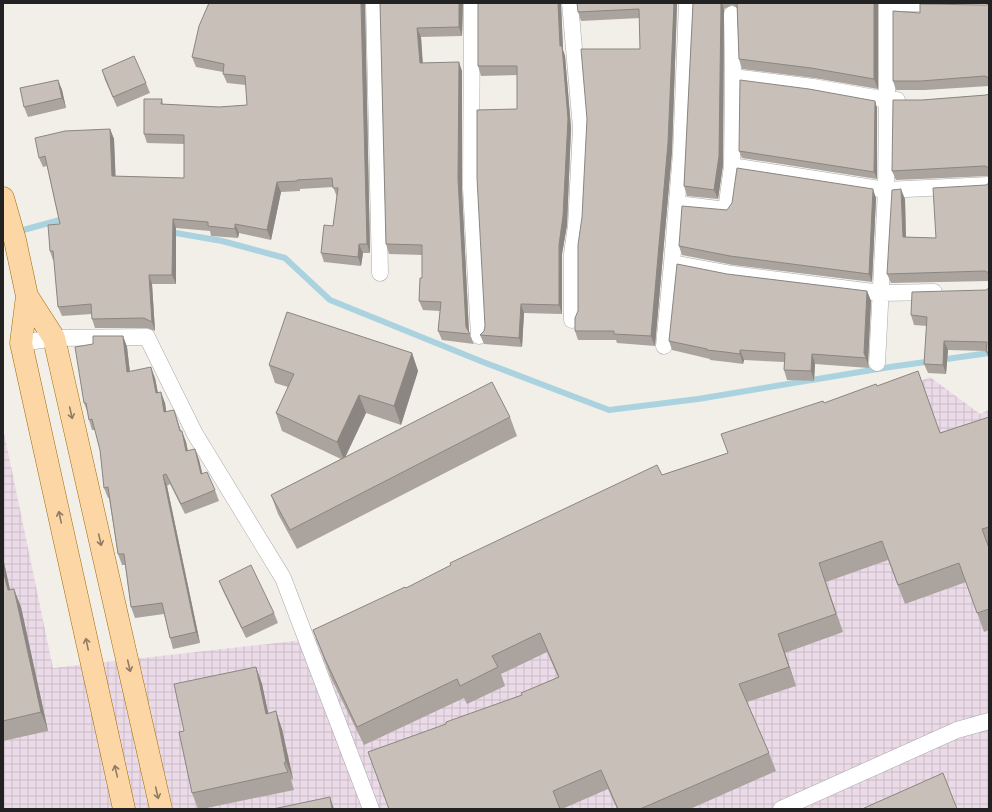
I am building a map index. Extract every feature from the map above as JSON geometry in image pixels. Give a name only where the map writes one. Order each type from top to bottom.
[{"type":"main road","points":[[3,198],[7,227],[27,296],[54,338],[161,809]]},
{"type":"main road","points":[[27,296],[21,343],[124,809]]},
{"type":"street","points":[[374,3],[380,273]]},
{"type":"street","points":[[472,3],[471,188],[479,336]]},
{"type":"street","points":[[570,3],[581,128],[576,226],[572,254],[572,320]]},
{"type":"street","points":[[664,346],[678,204],[686,82],[688,3]]},
{"type":"street","points":[[877,363],[886,190],[888,3]]},
{"type":"street","points":[[897,3],[989,5]]},
{"type":"street","points":[[678,204],[726,210],[732,166],[732,14]]},
{"type":"street","points":[[732,77],[813,87],[887,100],[910,100]]},
{"type":"street","points":[[732,166],[886,190],[989,185]]},
{"type":"street","points":[[672,263],[732,274],[881,293],[952,292]]},
{"type":"street","points":[[21,343],[54,338],[147,337],[195,434],[283,578],[372,809]]},
{"type":"street","points":[[781,809],[956,730],[989,720]]},
{"type":"shaded area","points":[[930,377],[980,414],[989,410],[989,809],[3,809],[3,428],[53,668],[340,636]]},
{"type":"building","points":[[209,3],[361,3],[367,244],[359,244],[358,257],[321,253],[324,225],[333,226],[338,188],[333,188],[332,178],[277,182],[267,230],[235,224],[235,229],[208,226],[208,222],[173,219],[172,275],[149,275],[152,322],[144,318],[92,319],[91,304],[58,307],[53,251],[50,251],[48,225],[60,224],[45,156],[39,158],[35,138],[65,131],[110,129],[112,176],[184,178],[184,135],[144,134],[144,99],[162,99],[161,104],[219,107],[247,105],[245,76],[223,74],[224,64],[192,57],[199,26]]},
{"type":"building","points":[[380,3],[459,3],[459,27],[417,28],[420,63],[459,62],[458,179],[466,327],[470,334],[438,331],[441,302],[419,301],[420,278],[422,278],[422,245],[386,244]]},
{"type":"building","points":[[478,3],[558,3],[560,46],[562,46],[568,119],[563,216],[559,245],[559,305],[521,304],[519,338],[480,335],[484,331],[485,326],[477,178],[477,110],[517,109],[517,66],[478,66]]},
{"type":"building","points":[[577,3],[674,3],[668,143],[651,336],[614,334],[614,331],[575,331],[575,318],[578,311],[578,245],[582,217],[587,119],[581,49],[640,49],[639,9],[578,12]]},
{"type":"building","points":[[693,3],[721,3],[719,156],[714,190],[684,186]]},
{"type":"building","points":[[737,3],[874,3],[874,79],[811,68],[739,59]]},
{"type":"building","points":[[920,4],[989,4],[989,78],[985,76],[921,81],[893,81],[893,11],[920,13]]},
{"type":"building","points":[[134,56],[146,83],[113,97],[102,70]]},
{"type":"building","points":[[58,80],[62,98],[24,107],[20,88]]},
{"type":"building","points":[[740,80],[809,89],[875,101],[874,172],[739,151]]},
{"type":"building","points":[[989,94],[989,168],[985,166],[892,171],[893,100],[922,100]]},
{"type":"building","points":[[737,168],[873,189],[869,274],[730,256],[679,246],[682,206],[727,210],[732,203]]},
{"type":"building","points":[[989,183],[989,273],[985,271],[887,274],[892,190],[901,189],[903,237],[936,238],[933,188],[986,185]]},
{"type":"building","points":[[677,264],[727,274],[867,291],[864,353],[866,358],[812,354],[811,371],[784,370],[785,353],[740,350],[740,354],[707,350],[669,341]]},
{"type":"building","points":[[989,288],[989,352],[986,352],[987,342],[944,341],[943,365],[924,364],[927,317],[911,315],[912,292],[986,290]]},
{"type":"building","points":[[287,312],[412,353],[394,406],[359,395],[337,442],[276,413],[294,374],[269,365]]},
{"type":"building","points":[[93,336],[123,336],[127,372],[151,367],[156,393],[161,392],[164,412],[174,410],[180,431],[182,431],[186,451],[195,449],[201,474],[207,472],[215,490],[181,504],[166,474],[163,475],[196,632],[170,638],[162,603],[131,607],[124,554],[118,554],[108,487],[104,488],[100,450],[92,419],[89,420],[86,403],[84,403],[75,347],[93,344]]},
{"type":"building","points":[[918,371],[940,433],[989,417],[989,527],[982,529],[989,548],[989,609],[977,613],[959,563],[898,585],[882,541],[819,563],[836,614],[778,634],[789,667],[739,684],[769,753],[640,809],[618,809],[601,770],[553,791],[560,809],[389,809],[368,752],[522,695],[521,693],[559,677],[540,633],[492,656],[498,667],[460,686],[457,679],[357,727],[313,630],[405,587],[406,588],[451,565],[450,563],[657,465],[662,475],[728,453],[721,434],[823,401],[824,403],[876,384],[877,386]]},
{"type":"building","points":[[492,382],[510,417],[290,530],[271,495]]},
{"type":"building","points":[[251,565],[274,613],[242,628],[219,581]]},
{"type":"building","points":[[3,570],[8,590],[14,589],[41,712],[3,721]]},
{"type":"building","points":[[256,667],[266,714],[276,711],[286,762],[284,763],[288,772],[192,793],[179,732],[184,731],[174,684]]},
{"type":"building","points":[[943,773],[957,809],[862,809]]},
{"type":"building","points":[[330,797],[332,809],[273,809]]},
{"type":"waterway","points":[[16,232],[67,218]]},
{"type":"waterway","points":[[170,232],[222,241],[285,258],[330,300],[483,362],[609,410],[698,399],[890,367],[989,353]]}]
